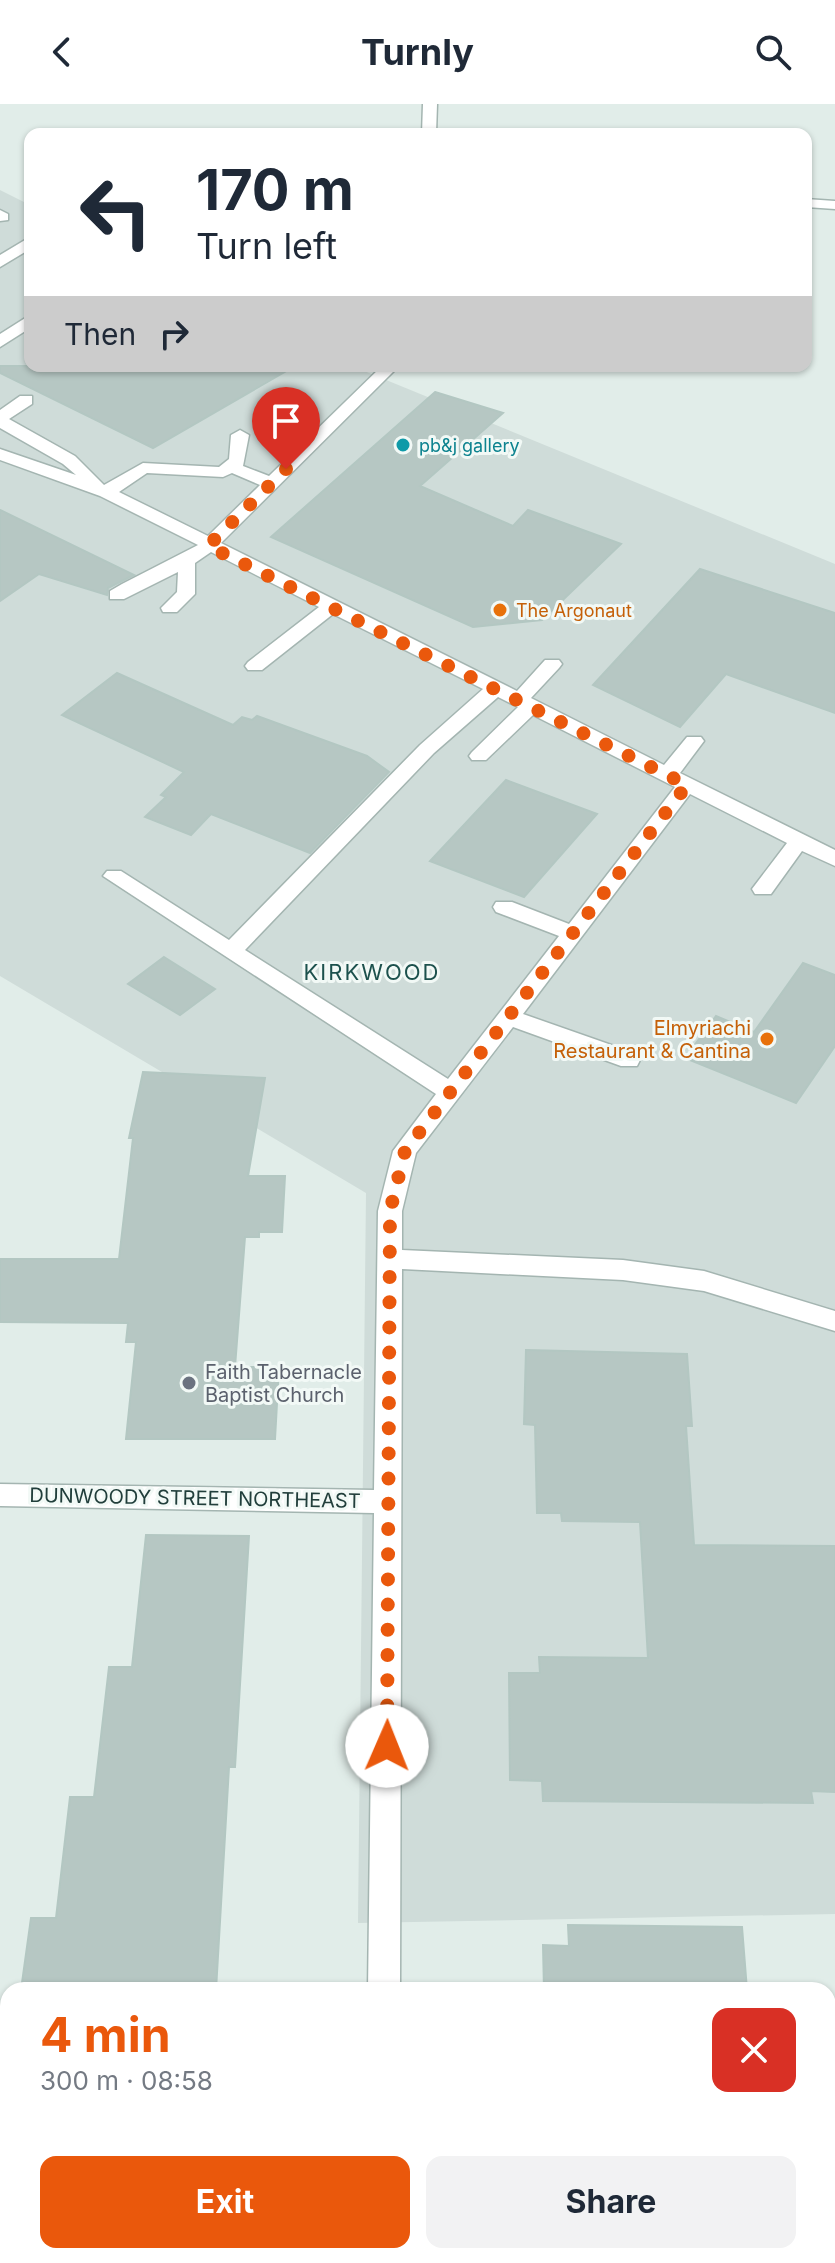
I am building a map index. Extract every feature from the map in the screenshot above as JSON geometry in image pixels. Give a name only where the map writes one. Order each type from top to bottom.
[{"type":"street","points":[[429,128],[430,104]]},
{"type":"street","points":[[812,203],[835,205]]},
{"type":"street","points":[[0,262],[24,246]]},
{"type":"street","points":[[0,342],[24,324]]},
{"type":"street","points":[[117,595],[137,581],[187,564],[385,372]]},
{"type":"street","points":[[26,400],[0,419],[69,460],[106,492]]},
{"type":"street","points":[[106,492],[143,468],[223,472],[237,462],[240,435]]},
{"type":"street","points":[[0,454],[106,492],[835,859]]},
{"type":"street","points":[[229,466],[271,483]]},
{"type":"street","points":[[170,608],[186,594],[187,564]]},
{"type":"street","points":[[255,666],[330,607]]},
{"type":"street","points":[[479,756],[524,704],[552,664]]},
{"type":"street","points":[[231,951],[427,749],[495,689]]},
{"type":"street","points":[[384,1982],[390,1211],[405,1151],[572,933],[677,780],[694,741]]},
{"type":"street","points":[[763,889],[799,841]]},
{"type":"street","points":[[114,876],[451,1092]]},
{"type":"street","points":[[504,907],[572,933]]},
{"type":"street","points":[[508,1017],[629,1060]]},
{"type":"street","points":[[390,1259],[637,1272],[704,1281],[835,1321]]},
{"type":"street","name":"DUNWOODY STREET NORTHEAST","points":[[0,1495],[390,1502]]},
{"type":"shaded area","points":[[0,190],[24,202],[24,372],[367,372],[835,564],[835,1914],[358,1923],[366,1193],[0,976]]},
{"type":"building","points":[[0,366],[24,366],[24,372],[285,372],[153,448],[0,373]]},
{"type":"building","points":[[435,392],[503,413],[420,486],[513,526],[528,510],[621,544],[542,620],[473,627],[271,537]]},
{"type":"building","points":[[0,510],[134,575],[108,588],[107,595],[39,574],[0,601]]},
{"type":"building","points":[[700,569],[835,613],[835,713],[726,674],[680,727],[593,685]]},
{"type":"building","points":[[117,673],[233,725],[242,717],[252,720],[257,716],[367,756],[389,772],[310,853],[211,814],[191,835],[145,817],[166,797],[161,795],[184,772],[62,715]]},
{"type":"building","points":[[506,780],[597,814],[524,897],[430,861]]},
{"type":"building","points":[[164,957],[215,989],[180,1015],[128,984]]},
{"type":"building","name":"Elmyriachi Restaurant & Cantina","points":[[803,963],[835,975],[835,1046],[796,1103],[685,1058],[716,1016],[754,1032]]},
{"type":"building","points":[[143,1072],[265,1078],[248,1176],[285,1176],[282,1232],[259,1232],[259,1237],[245,1237],[235,1367],[279,1367],[275,1439],[126,1439],[136,1342],[126,1342],[128,1323],[0,1322],[0,1259],[119,1259],[133,1138],[129,1138]]},
{"type":"building","points":[[526,1350],[687,1354],[692,1426],[686,1426],[694,1545],[835,1546],[835,1792],[811,1791],[813,1803],[543,1801],[542,1781],[510,1780],[509,1673],[540,1673],[539,1657],[648,1658],[640,1522],[562,1521],[561,1513],[537,1513],[535,1425],[524,1424]]},
{"type":"building","points":[[146,1535],[249,1536],[235,1767],[229,1767],[216,1982],[22,1982],[31,1918],[56,1918],[70,1797],[94,1797],[109,1667],[132,1667]]},
{"type":"building","points":[[568,1925],[742,1927],[746,1982],[544,1982],[543,1945],[569,1946]]},
{"type":"place","name":"pb&j gallery","points":[[403,445]]},
{"type":"place","name":"The Argonaut","points":[[500,610]]},
{"type":"place","name":"Elmyriachi Restaurant & Cantina","points":[[767,1039]]},
{"type":"place","name":"Faith Tabernacle Baptist Church","points":[[189,1383]]},
{"type":"district","name":"KIRKWOOD","points":[[372,972]]},
{"type":"route","points":[[286,469],[208,546],[687,785],[405,1151],[390,1211],[387,1746]]}]
